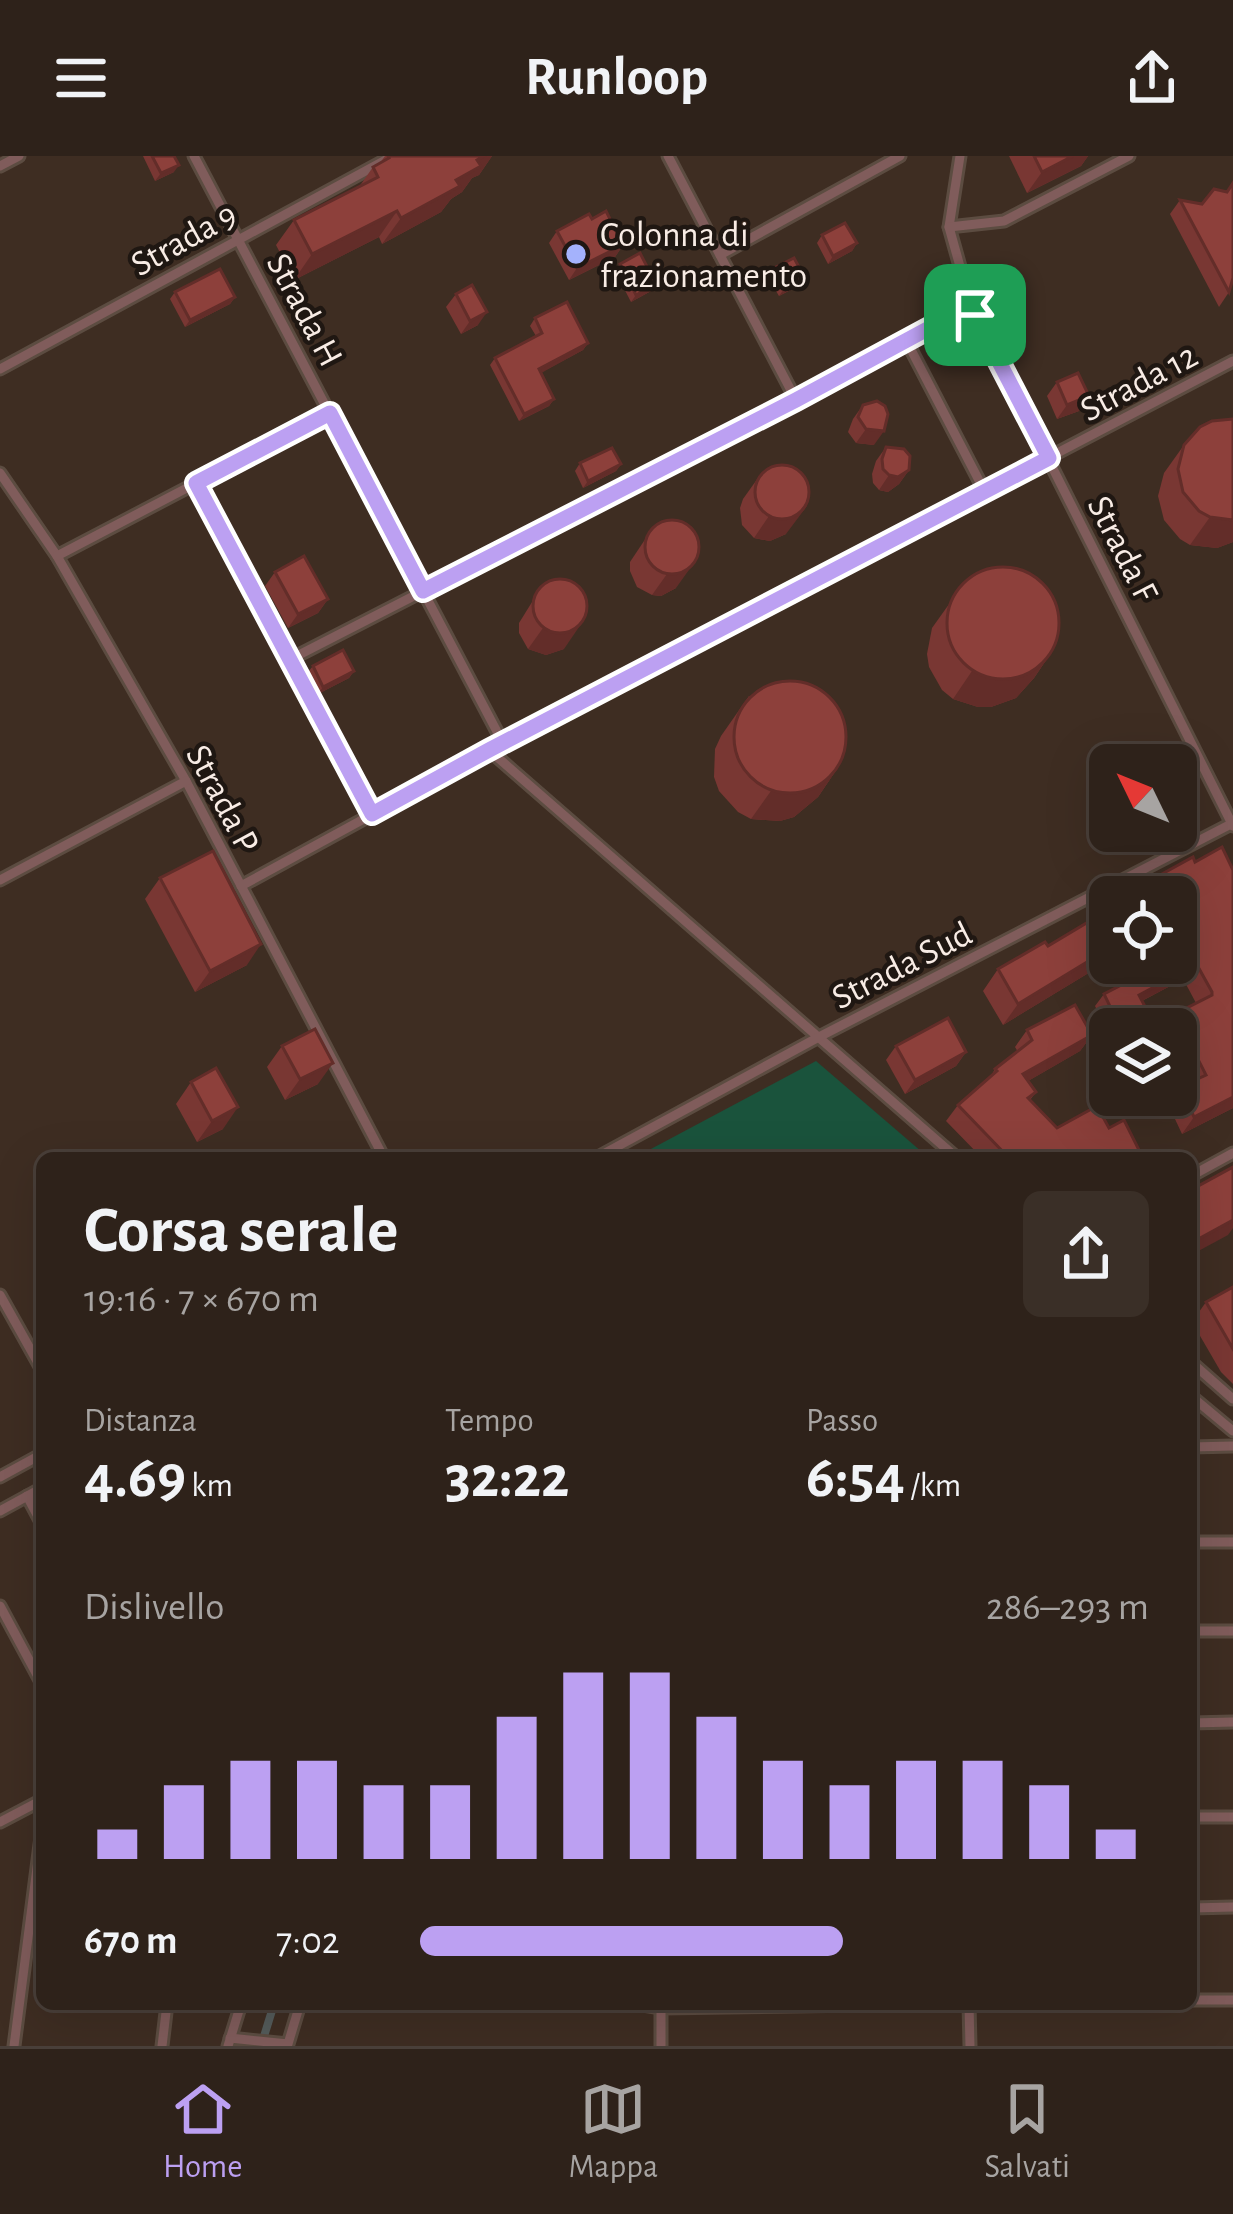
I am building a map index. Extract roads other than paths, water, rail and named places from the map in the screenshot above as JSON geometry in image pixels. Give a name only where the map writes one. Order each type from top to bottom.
[{"type":"lane","points":[[0,166],[19,156]]},
{"type":"lane","name":"Strada H","points":[[194,156],[502,743]]},
{"type":"lane","name":"Strada 9","points":[[0,369],[394,156]]},
{"type":"lane","points":[[668,156],[796,400]]},
{"type":"lane","points":[[720,255],[901,156]]},
{"type":"lane","name":"Strada F","points":[[960,156],[950,227],[970,306],[1233,824]]},
{"type":"lane","points":[[950,227],[1004,221],[1129,156]]},
{"type":"lane","points":[[289,660],[970,306]]},
{"type":"lane","points":[[906,340],[985,492]]},
{"type":"lane","name":"Strada 12","points":[[241,886],[502,743],[1233,362]]},
{"type":"lane","points":[[57,556],[330,413]]},
{"type":"lane","name":"Strada P","points":[[0,472],[57,556],[186,781],[381,1152]]},
{"type":"lane","points":[[196,483],[372,814]]},
{"type":"lane","points":[[489,750],[950,1152]]},
{"type":"lane","points":[[0,880],[186,781]]},
{"type":"lane","name":"Strada Sud","points":[[607,1152],[1233,824]]},
{"type":"lane","points":[[1197,1172],[1233,1153]]},
{"type":"lane","points":[[0,1295],[36,1359]]},
{"type":"lane","points":[[1197,1367],[1233,1400]]},
{"type":"lane","points":[[1197,1401],[1233,1432]]},
{"type":"lane","points":[[1197,1447],[1233,1446]]},
{"type":"lane","points":[[0,1477],[36,1457]]},
{"type":"lane","points":[[0,1511],[36,1491]]},
{"type":"lane","points":[[27,1496],[36,1512]]},
{"type":"lane","points":[[1197,1542],[1233,1542]]},
{"type":"lane","points":[[0,1606],[36,1673]]},
{"type":"lane","points":[[1197,1631],[1233,1631]]},
{"type":"lane","points":[[1197,1723],[1233,1722]]},
{"type":"lane","points":[[0,1822],[36,1803]]},
{"type":"lane","points":[[1197,1817],[1233,1817]]},
{"type":"lane","points":[[14,2046],[36,1876]]},
{"type":"lane","points":[[1197,1907],[1233,1907]]},
{"type":"lane","points":[[1197,2000],[1233,2000]]},
{"type":"lane","points":[[162,2046],[166,2010]]},
{"type":"lane","points":[[240,2010],[229,2042],[301,2046]]},
{"type":"lane","points":[[282,2044],[297,2010]]},
{"type":"lane","points":[[661,2010],[661,2046]]},
{"type":"lane","points":[[969,2010],[970,2046]]},
{"type":"waterway","points":[[261,2046],[272,2010]]},
{"type":"place","name":"Colonna di frazionamento","points":[[576,254]]}]
